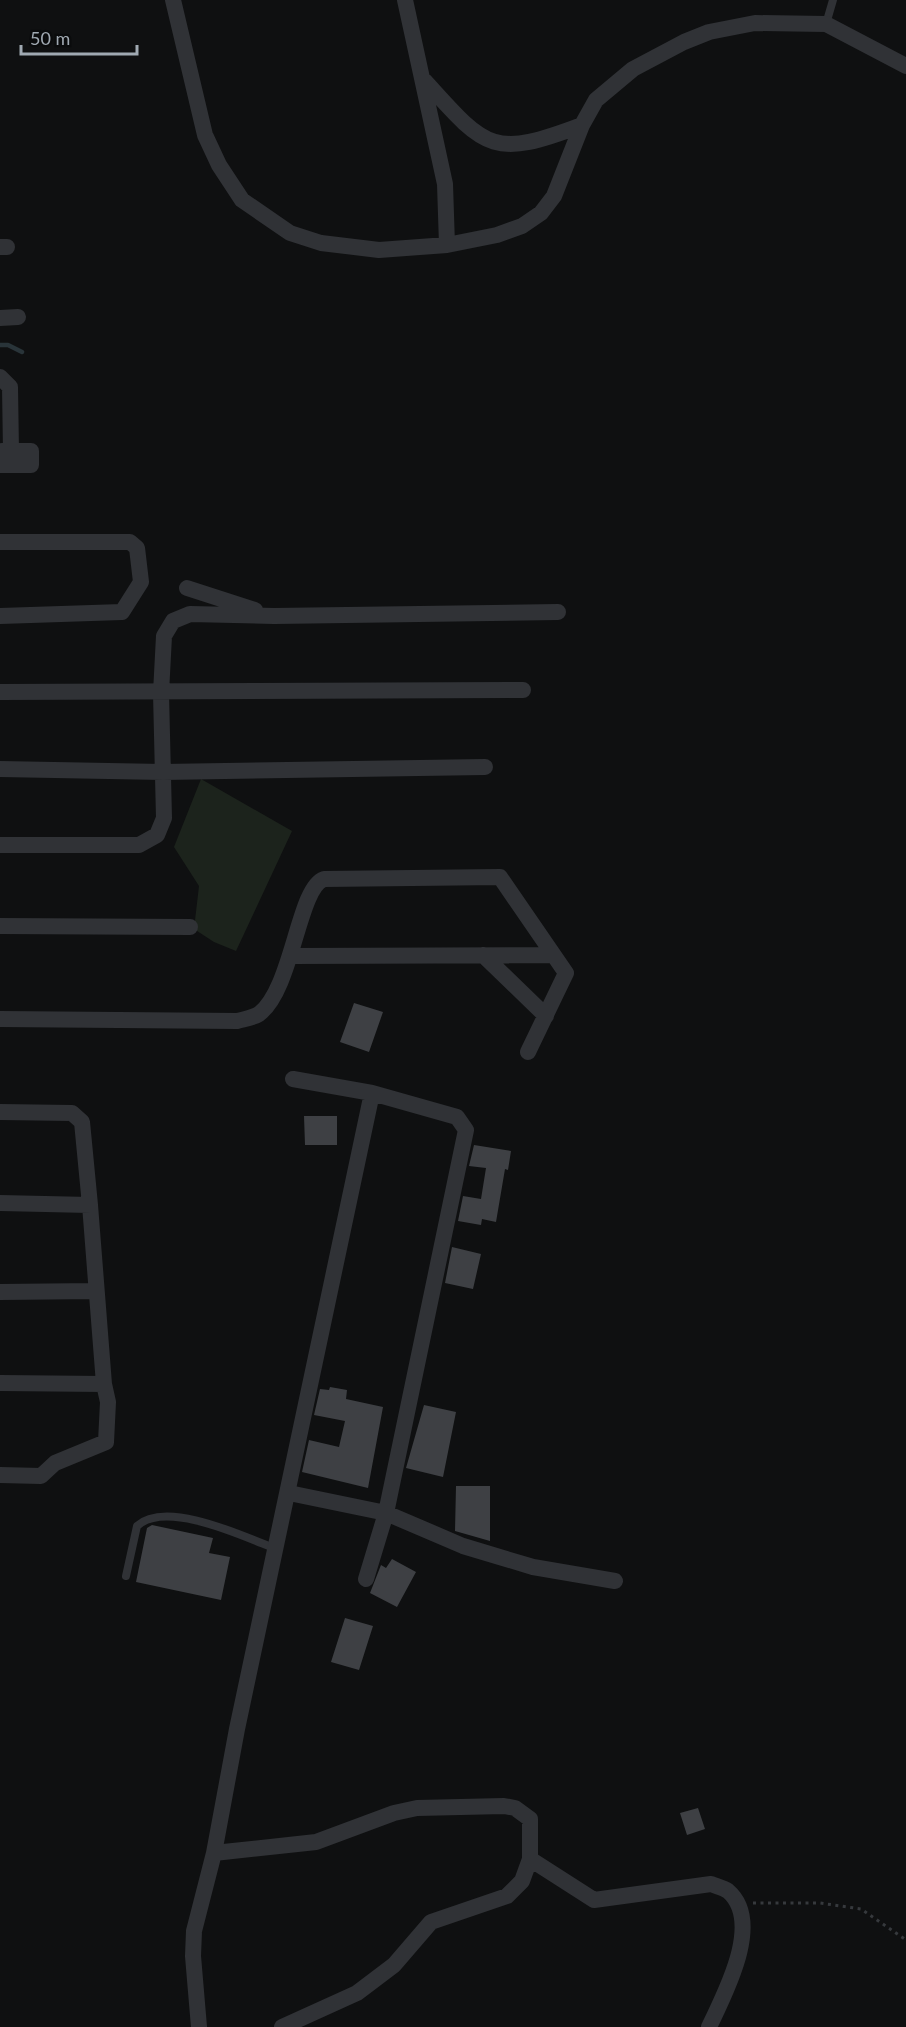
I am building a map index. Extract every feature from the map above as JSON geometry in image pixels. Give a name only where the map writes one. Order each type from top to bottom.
[{"type":"street","points":[[173,0],[205,135],[219,165],[242,201],[290,233],[321,243],[379,250],[447,245],[497,235],[522,226],[541,213],[554,196],[582,125],[596,100],[605,90],[633,69],[684,42],[745,24],[826,24],[906,66]]},
{"type":"street","points":[[405,0],[445,184],[447,245]]},
{"type":"street","points":[[424,79],[467,128],[484,139],[523,145],[539,142],[582,125]]},
{"type":"street","points":[[0,318],[18,317]]},
{"type":"street","points":[[0,377],[10,387],[5,451],[31,450],[31,465],[0,465]]},
{"type":"street","points":[[0,542],[130,542],[137,548],[141,582],[122,612],[0,616]]},
{"type":"street","points":[[187,588],[274,616]]},
{"type":"street","points":[[0,845],[139,845],[157,835],[164,818],[161,693],[164,636],[173,621],[190,614],[274,616],[558,612]]},
{"type":"street","points":[[0,692],[523,690]]},
{"type":"street","points":[[0,769],[163,772],[485,767]]},
{"type":"street","points":[[0,1019],[237,1021],[257,1015],[272,1001],[292,956],[309,894],[316,882],[324,879],[500,877],[566,973],[528,1052]]},
{"type":"street","points":[[0,926],[190,927]]},
{"type":"street","points":[[483,955],[546,1017]]},
{"type":"street","points":[[292,956],[553,955]]},
{"type":"street","points":[[293,1079],[372,1093],[457,1117],[466,1130],[386,1513],[366,1579]]},
{"type":"street","points":[[198,2027],[193,1956],[194,1931],[214,1853],[237,1729],[289,1493],[372,1093]]},
{"type":"street","points":[[0,1112],[72,1113],[82,1122],[104,1384],[108,1402],[106,1442],[55,1463],[41,1476],[0,1475]]},
{"type":"street","points":[[0,1203],[90,1205]]},
{"type":"street","points":[[0,1292],[96,1291]]},
{"type":"street","points":[[0,1383],[104,1384]]},
{"type":"street","points":[[289,1493],[386,1513],[473,1549],[533,1567],[615,1581]]},
{"type":"street","points":[[214,1853],[316,1842],[394,1813],[417,1808],[479,1805],[515,1808],[530,1819],[532,1827],[530,1859],[522,1881],[507,1896],[431,1922],[394,1965],[357,1993],[282,2027]]},
{"type":"street","points":[[530,1859],[594,1900],[711,1884],[728,1891],[736,1903],[741,1920],[736,1968],[709,2027]]},
{"type":"lane","points":[[826,24],[832,0]]},
{"type":"lane","points":[[126,1576],[137,1526],[142,1521],[154,1518],[178,1518],[204,1522],[277,1549]]},
{"type":"path","points":[[736,1903],[820,1902],[861,1909],[906,1940]]},
{"type":"shaded area","points":[[201,779],[292,831],[236,951],[214,942],[194,929],[199,886],[174,847]]},
{"type":"building","points":[[354,1003],[383,1012],[369,1052],[340,1042]]},
{"type":"building","points":[[304,1116],[337,1116],[337,1145],[305,1145]]},
{"type":"building","points":[[474,1145],[511,1151],[508,1170],[505,1169],[496,1222],[482,1219],[481,1225],[458,1221],[463,1196],[481,1199],[486,1168],[469,1166]]},
{"type":"building","points":[[452,1247],[481,1254],[473,1289],[445,1283]]},
{"type":"building","points":[[330,1387],[347,1390],[346,1399],[383,1407],[368,1488],[302,1472],[309,1440],[339,1447],[345,1421],[314,1415],[320,1389],[329,1390]]},
{"type":"building","points":[[424,1405],[456,1412],[443,1477],[406,1468]]},
{"type":"building","points":[[456,1486],[490,1486],[490,1541],[455,1531]]},
{"type":"building","points":[[152,1525],[213,1538],[209,1553],[230,1557],[221,1600],[136,1582],[147,1528]]},
{"type":"building","points":[[392,1559],[416,1572],[397,1607],[370,1593],[381,1565],[386,1568]]},
{"type":"building","points":[[345,1618],[373,1626],[359,1670],[331,1662]]},
{"type":"building","points":[[698,1808],[705,1829],[687,1835],[680,1813]]},
{"type":"waterway","points":[[0,345],[8,345],[22,352]]}]
